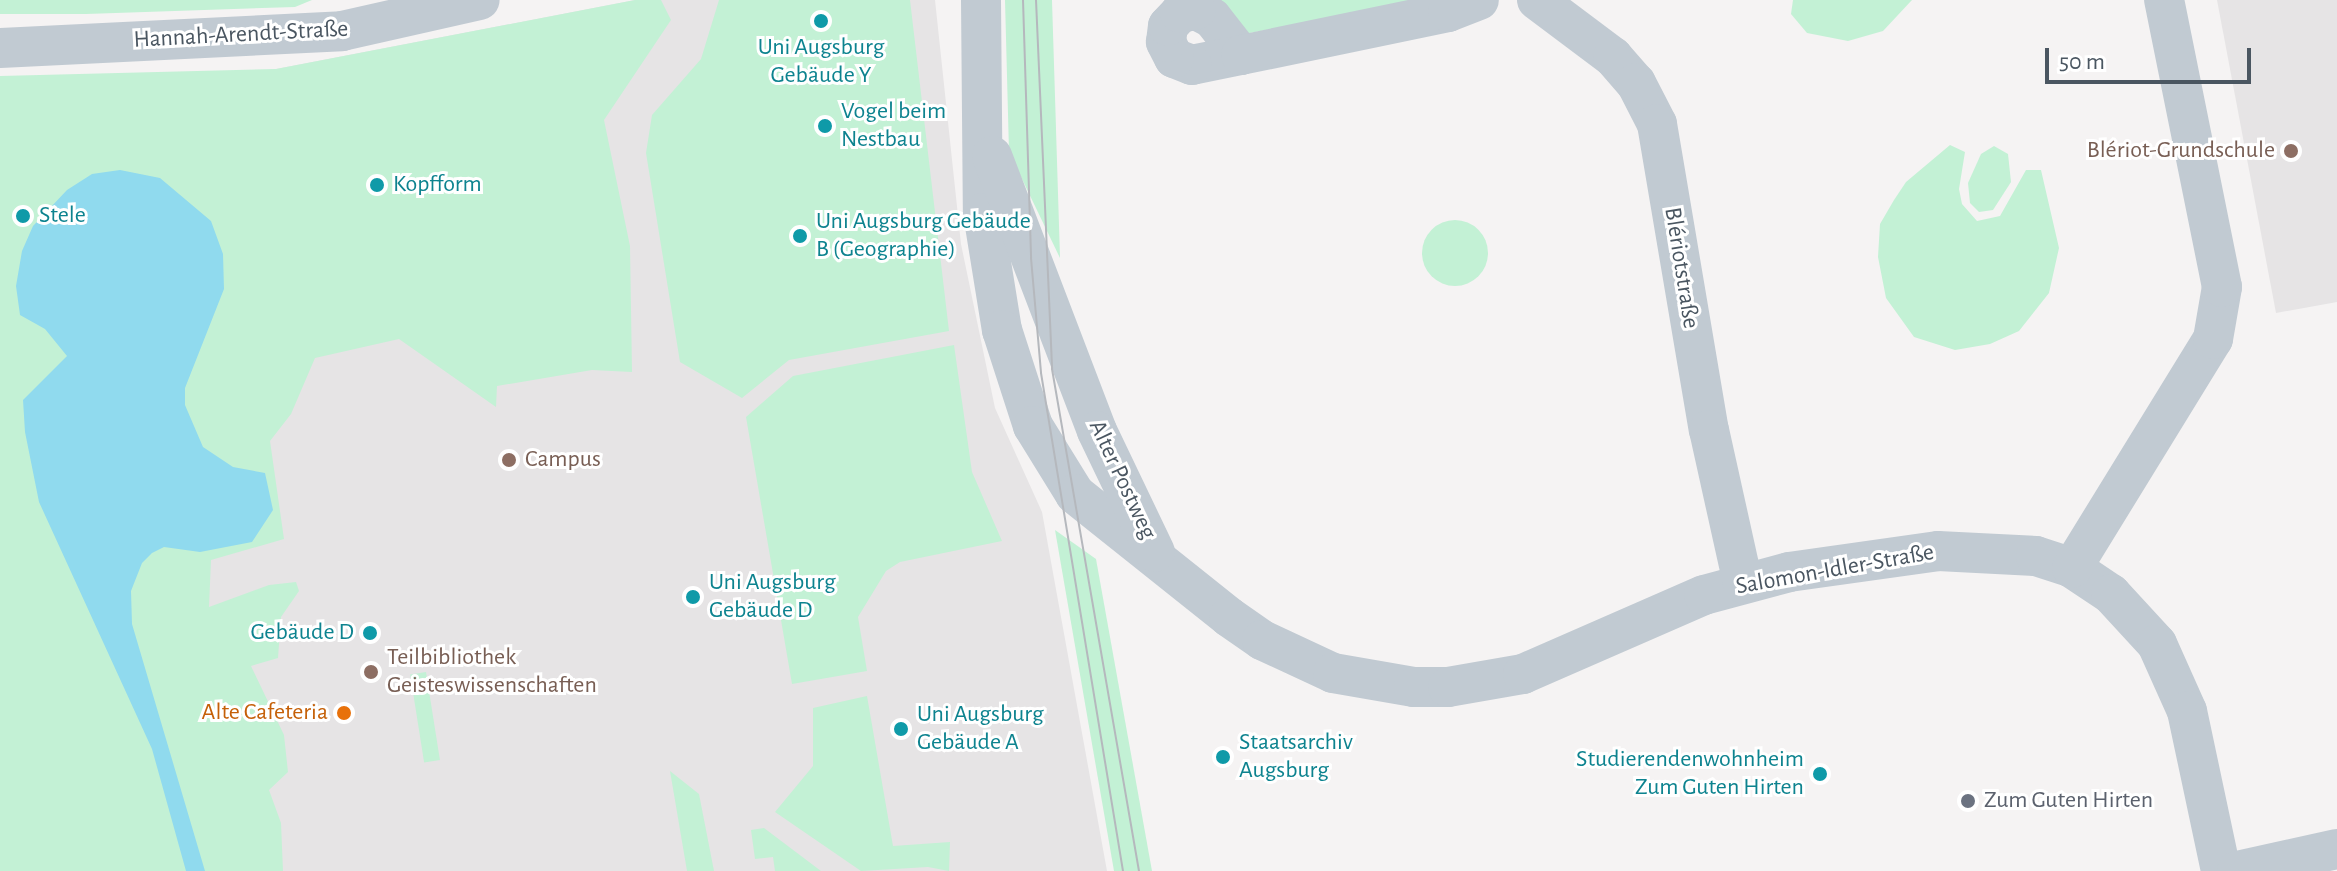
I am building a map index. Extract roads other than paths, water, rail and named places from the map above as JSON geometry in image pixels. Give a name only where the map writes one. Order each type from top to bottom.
[{"type":"street","name":"Hannah-Arendt-Straße","points":[[0,48],[342,31],[480,0]]},
{"type":"street","name":"Alter Postweg","points":[[981,0],[983,213],[994,290],[1011,364],[1033,426],[1075,494],[1157,556]]},
{"type":"street","points":[[1241,55],[1448,12],[1479,0]]},
{"type":"street","name":"Blériotstraße","points":[[1537,0],[1613,57],[1636,83],[1657,124],[1709,430],[1743,583]]},
{"type":"street","points":[[2072,568],[2213,339],[2222,287],[2164,0]]},
{"type":"street","name":"Alter Postweg","points":[[984,133],[1097,431],[1157,556]]},
{"type":"street","name":"Salomon-Idler-Straße","points":[[1157,556],[1193,590],[1262,640],[1333,673],[1414,687],[1485,683],[1523,674],[1704,595],[1743,583],[1938,551],[2008,552],[2072,568],[2111,594],[2157,644],[2187,711],[2221,871]]},
{"type":"street","points":[[2237,871],[2337,849]]},
{"type":"water","points":[[120,170],[160,178],[211,221],[223,254],[224,289],[185,388],[185,405],[203,447],[233,467],[265,473],[273,510],[252,542],[200,552],[164,547],[152,553],[142,563],[131,591],[132,624],[205,871],[186,871],[152,749],[39,502],[25,432],[23,400],[67,356],[45,329],[20,315],[16,286],[22,251],[33,226],[67,190],[92,174]]},
{"type":"tram line","points":[[1023,0],[1031,258],[1041,373],[1123,871]]},
{"type":"tram line","points":[[1036,0],[1052,369],[1139,871]]},
{"type":"place","name":"Uni Augsburg Gebäude Y","points":[[821,21]]},
{"type":"place","name":"Vogel beim Nestbau","points":[[825,126]]},
{"type":"place","name":"Blériot-Grundschule","points":[[2291,151]]},
{"type":"place","name":"Kopfform","points":[[377,185]]},
{"type":"place","name":"Stele","points":[[23,216]]},
{"type":"place","name":"Uni Augsburg Gebäude B (Geographie)","points":[[800,236]]},
{"type":"place","name":"Campus","points":[[509,460]]},
{"type":"place","name":"Uni Augsburg Gebäude D","points":[[693,597]]},
{"type":"place","name":"Gebäude D","points":[[370,633]]},
{"type":"place","name":"Teilbibliothek Geisteswissenschaften","points":[[371,672]]},
{"type":"place","name":"Alte Cafeteria","points":[[344,713]]},
{"type":"place","name":"Uni Augsburg Gebäude A","points":[[901,729]]},
{"type":"place","name":"Staatsarchiv Augsburg","points":[[1223,757]]},
{"type":"place","name":"Studierendenwohnheim Zum Guten Hirten","points":[[1820,774]]},
{"type":"place","name":"Zum Guten Hirten","points":[[1968,801]]}]
